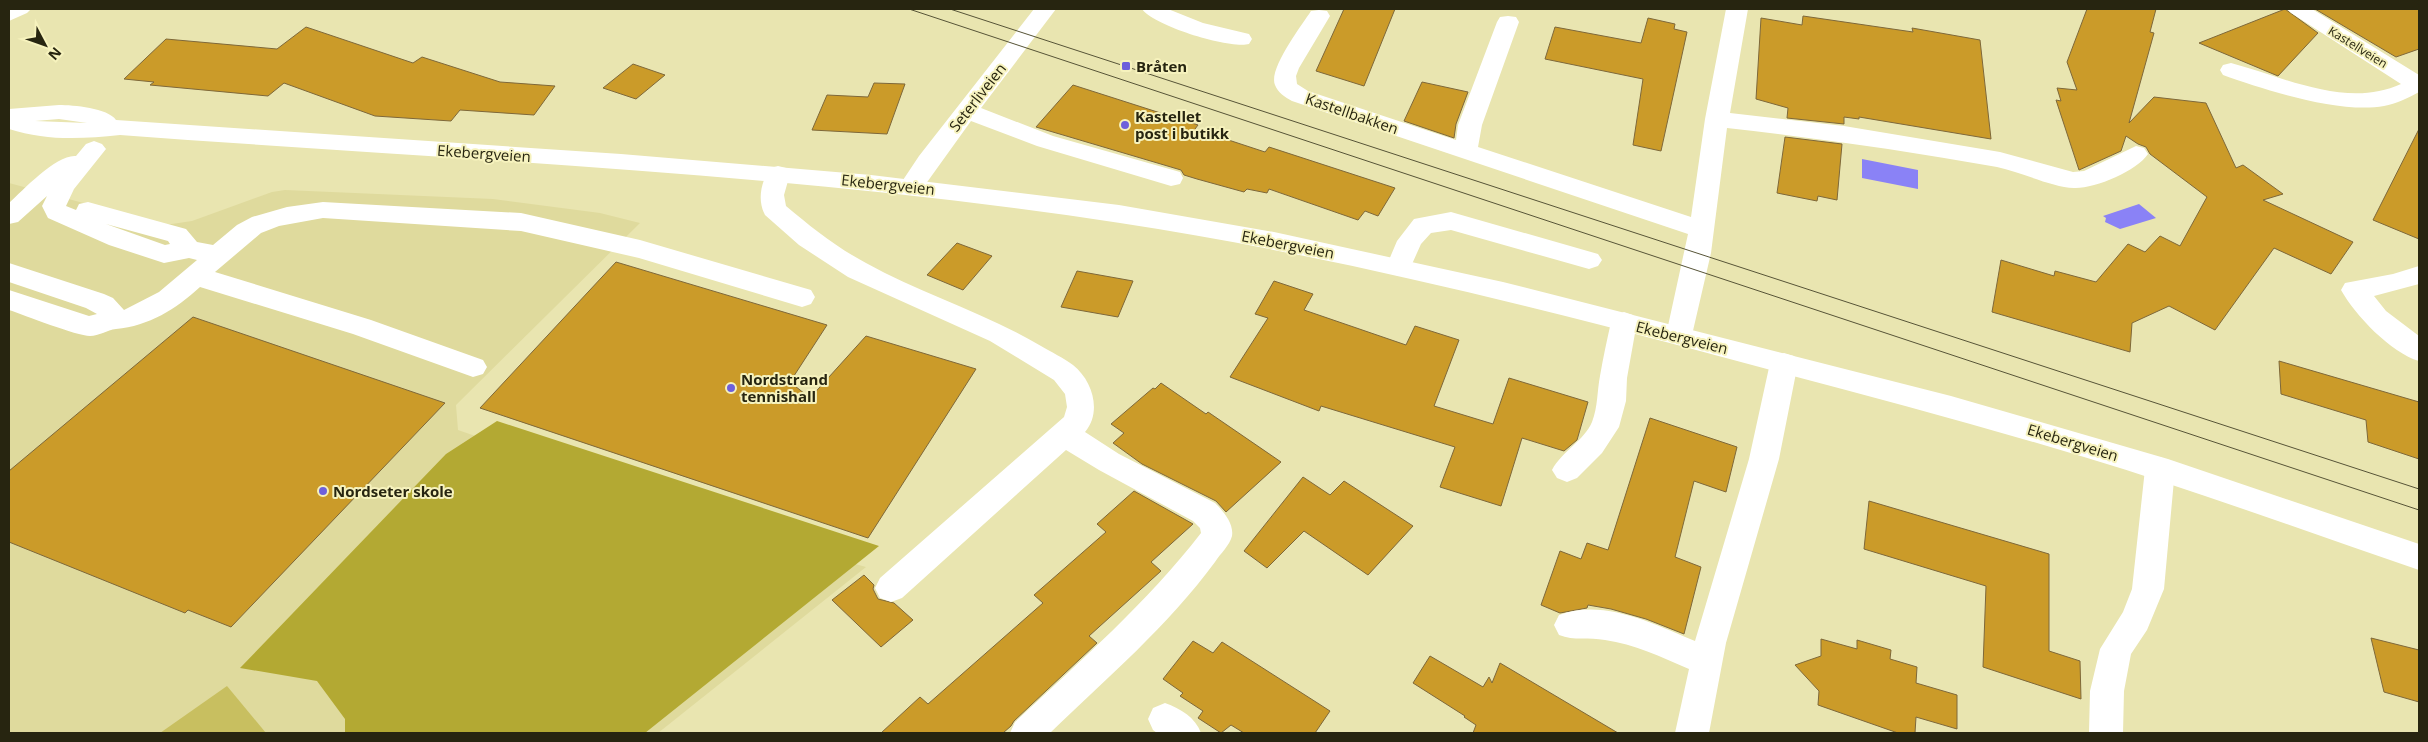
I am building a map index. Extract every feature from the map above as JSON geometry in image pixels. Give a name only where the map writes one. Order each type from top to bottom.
[{"type":"main road","points":[[9,15],[20,9]]},
{"type":"main road","name":"Seterliveien","points":[[912,186],[966,111],[1045,9]]},
{"type":"main road","points":[[1153,9],[1166,18],[1241,39]]},
{"type":"main road","points":[[1679,336],[1701,229],[1717,120],[1737,9]]},
{"type":"main road","name":"Kastellveien","points":[[2298,9],[2419,84]]},
{"type":"main road","name":"Kastellbakken","points":[[1319,16],[1288,68],[1285,84],[1289,89],[1326,105],[1701,229]]},
{"type":"main road","points":[[1466,150],[1470,125],[1508,22]]},
{"type":"main road","points":[[2231,70],[2278,86],[2365,100],[2383,99],[2419,84]]},
{"type":"main road","name":"Ekebergveien","points":[[9,116],[50,111],[89,114],[120,127]]},
{"type":"main road","points":[[966,111],[1045,141],[1171,178]]},
{"type":"main road","name":"Ekebergveien","points":[[9,120],[31,129],[75,132],[120,127],[778,174],[912,186],[1174,222],[1399,267],[1784,363],[1988,418],[2160,469],[2419,557]]},
{"type":"main road","points":[[1717,120],[1844,134],[2000,160],[2073,180],[2088,179],[2118,166],[2136,154]]},
{"type":"main road","points":[[9,216],[64,186],[94,149],[120,127]]},
{"type":"main road","points":[[778,174],[772,195],[774,209],[808,239],[857,270],[999,334],[1064,373],[1078,391],[1081,407],[1077,423],[891,588]]},
{"type":"main road","points":[[9,200],[49,195]]},
{"type":"main road","points":[[49,195],[62,216],[118,240],[164,254],[189,249],[217,256]]},
{"type":"main road","points":[[9,300],[89,326],[131,318],[153,309],[179,293],[217,256],[251,228],[299,213],[323,210],[521,222],[640,249],[802,297]]},
{"type":"main road","points":[[1399,267],[1410,241],[1423,225],[1451,221],[1589,260]]},
{"type":"main road","points":[[9,272],[104,304],[118,320]]},
{"type":"main road","points":[[2419,275],[2394,283],[2354,290],[2377,318],[2419,351]]},
{"type":"main road","points":[[196,276],[362,327],[473,367]]},
{"type":"main road","points":[[1567,470],[1592,445],[1605,427],[1612,401],[1613,378],[1624,322]]},
{"type":"main road","points":[[1692,733],[1710,643],[1764,459],[1784,363]]},
{"type":"main road","points":[[1028,733],[1146,620],[1185,578],[1217,535],[1214,522],[1204,512],[1109,462],[1065,434]]},
{"type":"main road","points":[[2106,733],[2107,691],[2116,649],[2136,620],[2148,589],[2160,469]]},
{"type":"main road","points":[[1570,625],[1603,625],[1638,632],[1707,661]]},
{"type":"shaded area","points":[[1862,159],[1918,170],[1918,189],[1862,178]]},
{"type":"shaded area","name":"Nordseter skole","points":[[9,183],[165,225],[192,221],[272,192],[285,190],[493,199],[600,213],[640,223],[456,405],[458,430],[815,553],[866,567],[658,733],[9,733]]},
{"type":"shaded area","points":[[2139,204],[2156,218],[2120,229],[2105,222],[2106,218],[2103,216]]},
{"type":"shaded area","points":[[497,421],[879,546],[645,733],[345,733],[345,719],[317,681],[240,668],[446,454]]},
{"type":"shaded area","points":[[227,686],[266,733],[160,733]]},
{"type":"building","points":[[1344,9],[1395,9],[1364,86],[1316,71]]},
{"type":"building","points":[[2087,9],[2156,9],[2150,32],[2154,33],[2129,123],[2154,97],[2206,103],[2236,168],[2243,165],[2283,194],[2263,200],[2353,242],[2331,274],[2274,248],[2215,330],[2169,306],[2132,323],[2130,352],[1992,312],[2001,260],[2054,276],[2055,271],[2096,282],[2128,244],[2145,252],[2160,236],[2180,246],[2207,197],[2150,154],[2146,147],[2126,136],[2121,151],[2079,170],[2056,100],[2061,101],[2057,88],[2077,90],[2067,62]]},
{"type":"building","points":[[2285,9],[2318,33],[2278,76],[2199,43]]},
{"type":"building","points":[[2315,9],[2419,9],[2419,49],[2396,57]]},
{"type":"building","points":[[1803,16],[1913,32],[1912,28],[1980,40],[1991,139],[1859,117],[1859,119],[1844,117],[1844,124],[1787,118],[1788,108],[1756,99],[1761,18],[1802,25]]},
{"type":"building","points":[[1648,18],[1675,24],[1674,29],[1687,32],[1661,151],[1633,145],[1643,79],[1545,59],[1555,27],[1641,43]]},
{"type":"building","points":[[306,27],[413,63],[422,57],[500,82],[555,86],[534,115],[460,110],[451,121],[375,116],[284,83],[268,96],[150,85],[154,82],[124,79],[166,39],[277,49]]},
{"type":"building","points":[[633,64],[665,75],[636,99],[603,88]]},
{"type":"building","points":[[1422,82],[1468,92],[1456,124],[1454,138],[1404,121]]},
{"type":"building","points":[[874,83],[905,84],[887,134],[812,130],[827,95],[868,97]]},
{"type":"building","points":[[1073,85],[1198,125],[1195,129],[1265,152],[1269,147],[1395,188],[1378,216],[1365,211],[1358,220],[1269,189],[1267,193],[1247,189],[1244,192],[1197,179],[1184,175],[1181,170],[1036,127]]},
{"type":"building","points":[[2419,129],[2419,239],[2373,220]]},
{"type":"building","points":[[1785,137],[1842,144],[1837,200],[1818,196],[1817,201],[1777,193]]},
{"type":"building","points":[[957,243],[992,256],[963,290],[927,275]]},
{"type":"building","name":"Nordstrand tennishall","points":[[616,262],[827,325],[790,382],[810,398],[866,336],[976,369],[868,538],[480,408]]},
{"type":"building","points":[[1077,271],[1133,281],[1118,317],[1061,307]]},
{"type":"building","points":[[1274,281],[1313,294],[1304,310],[1406,345],[1415,326],[1459,340],[1434,406],[1493,424],[1509,378],[1588,402],[1577,440],[1564,451],[1522,438],[1501,506],[1440,487],[1455,447],[1321,406],[1319,411],[1230,377],[1268,318],[1255,314]]},
{"type":"building","points":[[193,317],[445,403],[231,627],[188,610],[185,613],[9,542],[9,471]]},
{"type":"building","points":[[2279,361],[2419,402],[2419,459],[2368,442],[2366,420],[2281,394]]},
{"type":"building","points":[[1161,383],[1206,414],[1208,412],[1281,462],[1226,512],[1216,501],[1142,464],[1113,443],[1124,433],[1111,424]]},
{"type":"building","points":[[1650,418],[1737,447],[1726,492],[1694,481],[1675,557],[1701,567],[1684,634],[1646,619],[1611,609],[1588,605],[1587,608],[1560,613],[1541,605],[1560,551],[1581,559],[1587,543],[1608,550]]},
{"type":"building","points":[[1303,477],[1330,495],[1344,481],[1413,526],[1368,575],[1304,531],[1267,568],[1244,551]]},
{"type":"building","points":[[1134,491],[1193,524],[1151,562],[1161,571],[1089,636],[1097,643],[1014,721],[1011,726],[1003,733],[881,733],[920,697],[928,704],[1043,603],[1034,595],[1106,532],[1097,524]]},
{"type":"building","points":[[1869,501],[2049,554],[2049,651],[2080,661],[2081,699],[1983,667],[1986,586],[1864,549]]},
{"type":"building","points":[[864,575],[874,585],[873,589],[878,599],[894,603],[913,620],[881,647],[832,600]]},
{"type":"building","points":[[2371,638],[2419,650],[2419,702],[2384,692]]},
{"type":"building","points":[[1821,639],[1857,649],[1857,640],[1891,650],[1890,659],[1917,667],[1916,683],[1957,695],[1957,729],[1916,717],[1915,733],[1898,733],[1818,705],[1819,691],[1795,665],[1821,656]]},
{"type":"building","points":[[1193,641],[1213,653],[1222,642],[1330,711],[1315,733],[1244,733],[1231,725],[1221,733],[1198,718],[1203,711],[1180,696],[1183,693],[1163,679]]},
{"type":"building","points":[[1430,656],[1483,687],[1489,677],[1492,683],[1500,663],[1618,733],[1473,733],[1476,725],[1413,683]]},
{"type":"tram line","points":[[909,9],[2419,510]]},
{"type":"tram line","points":[[950,9],[2419,489]]},
{"type":"place","name":"Bråten","points":[[1126,66]]},
{"type":"place","name":"Kastellet post i butikk","points":[[1125,125]]},
{"type":"place","name":"Nordstrand tennishall","points":[[731,388]]},
{"type":"place","name":"Nordseter skole","points":[[323,491]]}]
